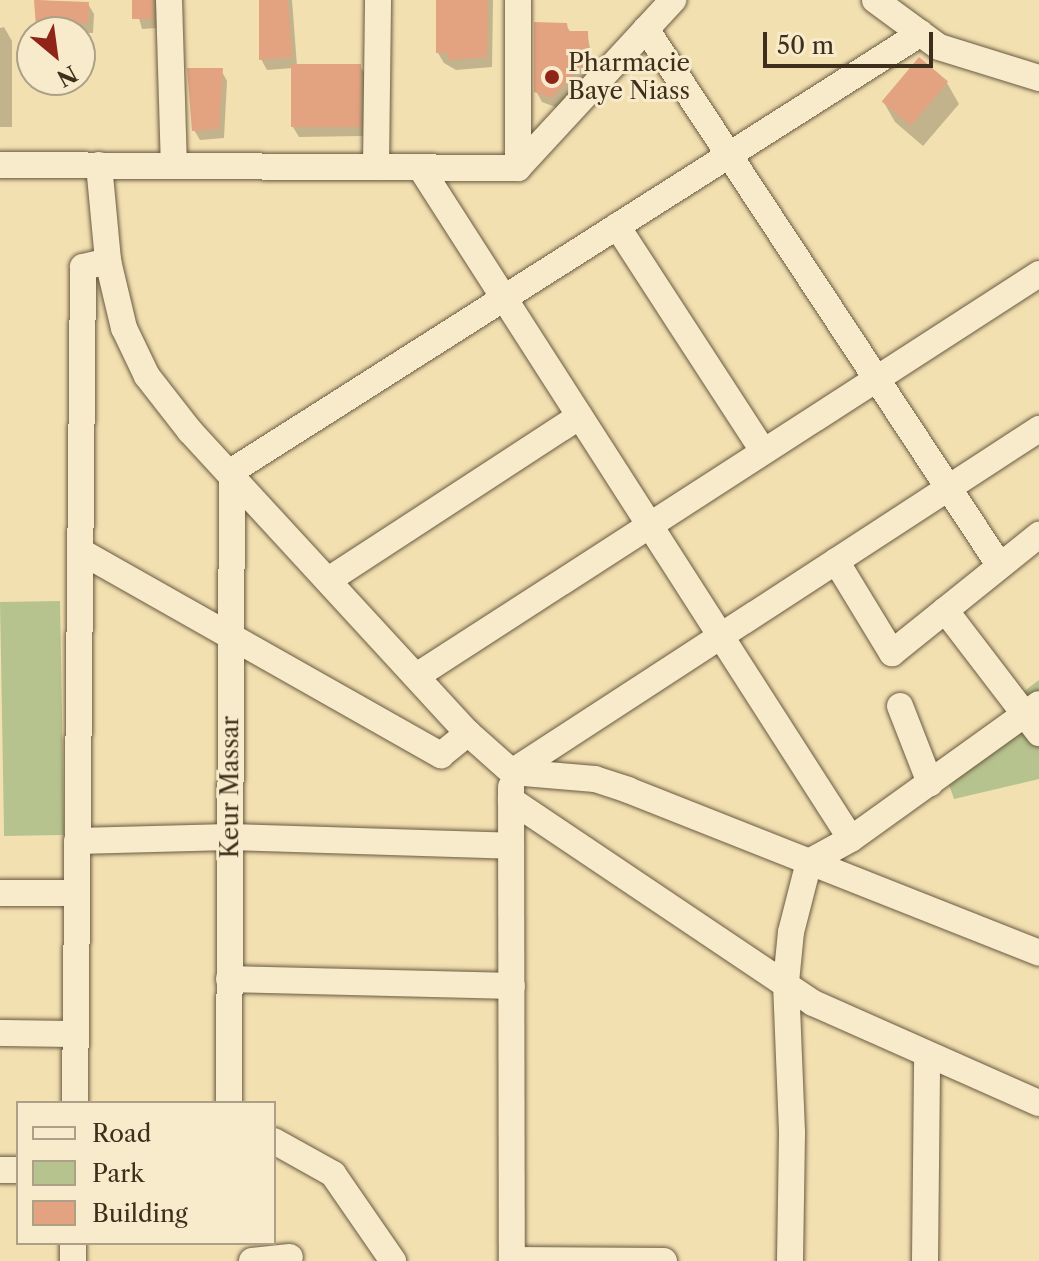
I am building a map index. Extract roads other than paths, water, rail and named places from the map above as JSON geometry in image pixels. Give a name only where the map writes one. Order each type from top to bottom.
[{"type":"street","points":[[169,0],[174,164]]},
{"type":"street","points":[[376,167],[378,0]]},
{"type":"street","points":[[518,0],[518,168]]},
{"type":"street","points":[[875,0],[939,47],[1039,78]]},
{"type":"street","points":[[0,165],[518,168],[660,11],[731,153],[1000,566]]},
{"type":"street","points":[[232,471],[921,33]]},
{"type":"street","points":[[99,165],[108,261],[124,328],[147,376],[190,431],[232,471],[468,733],[512,772],[595,779],[1039,953]]},
{"type":"street","points":[[420,167],[851,839]]},
{"type":"street","points":[[617,226],[763,451]]},
{"type":"street","points":[[75,1101],[83,267],[108,261]]},
{"type":"street","points":[[418,675],[1039,274]]},
{"type":"street","points":[[330,579],[580,416]]},
{"type":"street","points":[[512,772],[1039,429]]},
{"type":"street","name":"Keur Massar","points":[[229,1101],[232,471]]},
{"type":"street","points":[[836,561],[892,653],[1039,535]]},
{"type":"street","points":[[80,551],[441,755],[468,733]]},
{"type":"street","points":[[790,1261],[792,1132],[786,982],[791,932],[809,862],[851,839],[930,783],[1034,717],[945,610]]},
{"type":"street","points":[[900,706],[930,783]]},
{"type":"street","points":[[512,772],[512,1260],[664,1261]]},
{"type":"street","points":[[511,800],[813,1003],[927,1057],[1039,1103]]},
{"type":"street","points":[[77,841],[230,837],[511,846]]},
{"type":"street","points":[[0,893],[77,893]]},
{"type":"street","points":[[229,979],[512,986]]},
{"type":"street","points":[[0,1033],[75,1034]]},
{"type":"street","points":[[925,1261],[927,1057]]},
{"type":"street","points":[[276,1142],[333,1174],[393,1261]]},
{"type":"street","points":[[252,1261],[290,1257]]},
{"type":"place","name":"Pharmacie Baye Niass","points":[[552,77]]}]
